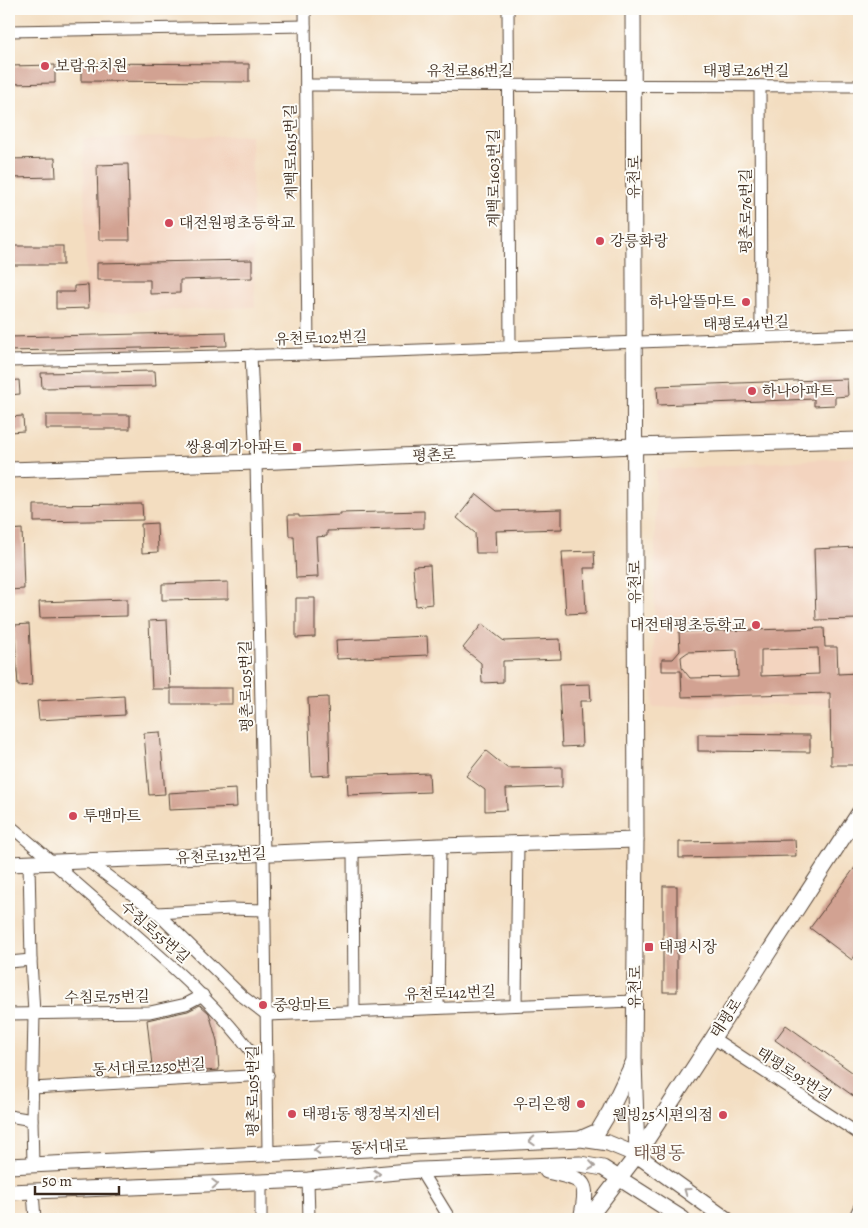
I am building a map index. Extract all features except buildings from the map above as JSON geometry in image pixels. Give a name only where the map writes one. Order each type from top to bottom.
[{"type":"main road","name":"유천로","points":[[633,9],[636,840],[634,1060],[637,1155]]},
{"type":"main road","name":"평촌로","points":[[9,470],[634,446],[859,440]]},
{"type":"main road","name":"태평로","points":[[588,1219],[637,1155],[859,814]]},
{"type":"main road","name":"유천로132번길","points":[[9,864],[440,846],[636,840]]},
{"type":"main road","points":[[581,1139],[598,1131],[610,1111],[634,1060]]},
{"type":"main road","name":"동서대로","points":[[9,1166],[268,1152],[581,1139],[608,1143],[637,1155],[726,1219]]},
{"type":"main road","name":"동서대로","points":[[9,1192],[308,1180],[420,1170],[580,1164],[603,1168],[683,1219]]},
{"type":"main road","points":[[529,1166],[578,1179],[583,1185],[586,1198],[581,1219]]},
{"type":"street","name":"계백로1615번길","points":[[305,9],[308,354]]},
{"type":"street","name":"계백로1603번길","points":[[508,9],[510,347]]},
{"type":"street","points":[[9,31],[305,26]]},
{"type":"street","name":"유천로86번길","points":[[306,85],[634,86]]},
{"type":"street","name":"태평로26번길","points":[[634,86],[859,86]]},
{"type":"street","name":"평촌로76번길","points":[[760,86],[761,337]]},
{"type":"street","name":"태평로44번길","points":[[634,343],[859,334]]},
{"type":"street","name":"유천로102번길","points":[[9,361],[308,354],[634,343]]},
{"type":"street","name":"평촌로105번길","points":[[251,355],[256,462],[268,1152]]},
{"type":"street","name":"수침로55번길","points":[[9,825],[159,954],[203,995],[251,1050],[268,1075]]},
{"type":"street","points":[[516,1005],[518,844]]},
{"type":"street","points":[[438,1008],[440,846]]},
{"type":"street","points":[[353,850],[354,1012]]},
{"type":"street","points":[[89,862],[157,913],[242,996],[267,1015]]},
{"type":"street","points":[[29,864],[34,1013],[32,1088],[33,1165]]},
{"type":"street","points":[[157,913],[232,909],[265,910]]},
{"type":"street","points":[[9,962],[31,960]]},
{"type":"street","name":"수침로75번길","points":[[9,1014],[150,1012],[186,1004],[203,995]]},
{"type":"street","name":"유천로142번길","points":[[267,1015],[635,1001]]},
{"type":"street","name":"태평로93번길","points":[[713,1038],[859,1134]]},
{"type":"street","name":"동서대로1250번길","points":[[32,1088],[268,1075]]},
{"type":"street","points":[[9,1116],[32,1120]]},
{"type":"street","name":"동서대로","points":[[420,1170],[450,1219]]},
{"type":"street","points":[[308,1180],[309,1219]]},
{"type":"street","points":[[261,1182],[261,1219]]},
{"type":"street","points":[[33,1192],[35,1219]]},
{"type":"street","points":[[854,1219],[859,1208]]},
{"type":"shaded area","name":"대전원평초등학교","points":[[251,135],[255,307],[87,313],[83,139]]},
{"type":"shaded area","name":"대전태평초등학교","points":[[857,457],[859,704],[653,707],[656,470]]},
{"type":"place","name":"보람유치원","points":[[45,66]]},
{"type":"place","name":"대전원평초등학교","points":[[169,223]]},
{"type":"place","name":"강릉화랑","points":[[600,241]]},
{"type":"place","name":"하나알뜰마트","points":[[746,302]]},
{"type":"place","name":"하나아파트","points":[[752,391]]},
{"type":"place","name":"쌍용예가아파트","points":[[297,447]]},
{"type":"place","name":"대전태평초등학교","points":[[756,625]]},
{"type":"place","name":"투맨마트","points":[[73,816]]},
{"type":"place","name":"태평시장","points":[[649,947]]},
{"type":"place","name":"중앙마트","points":[[263,1005]]},
{"type":"place","name":"우리은행","points":[[581,1104]]},
{"type":"place","name":"태평1동 행정복지센터","points":[[292,1114]]},
{"type":"place","name":"웰빙25시편의점","points":[[723,1115]]},
{"type":"district","name":"태평동","points":[[659,1153]]}]
